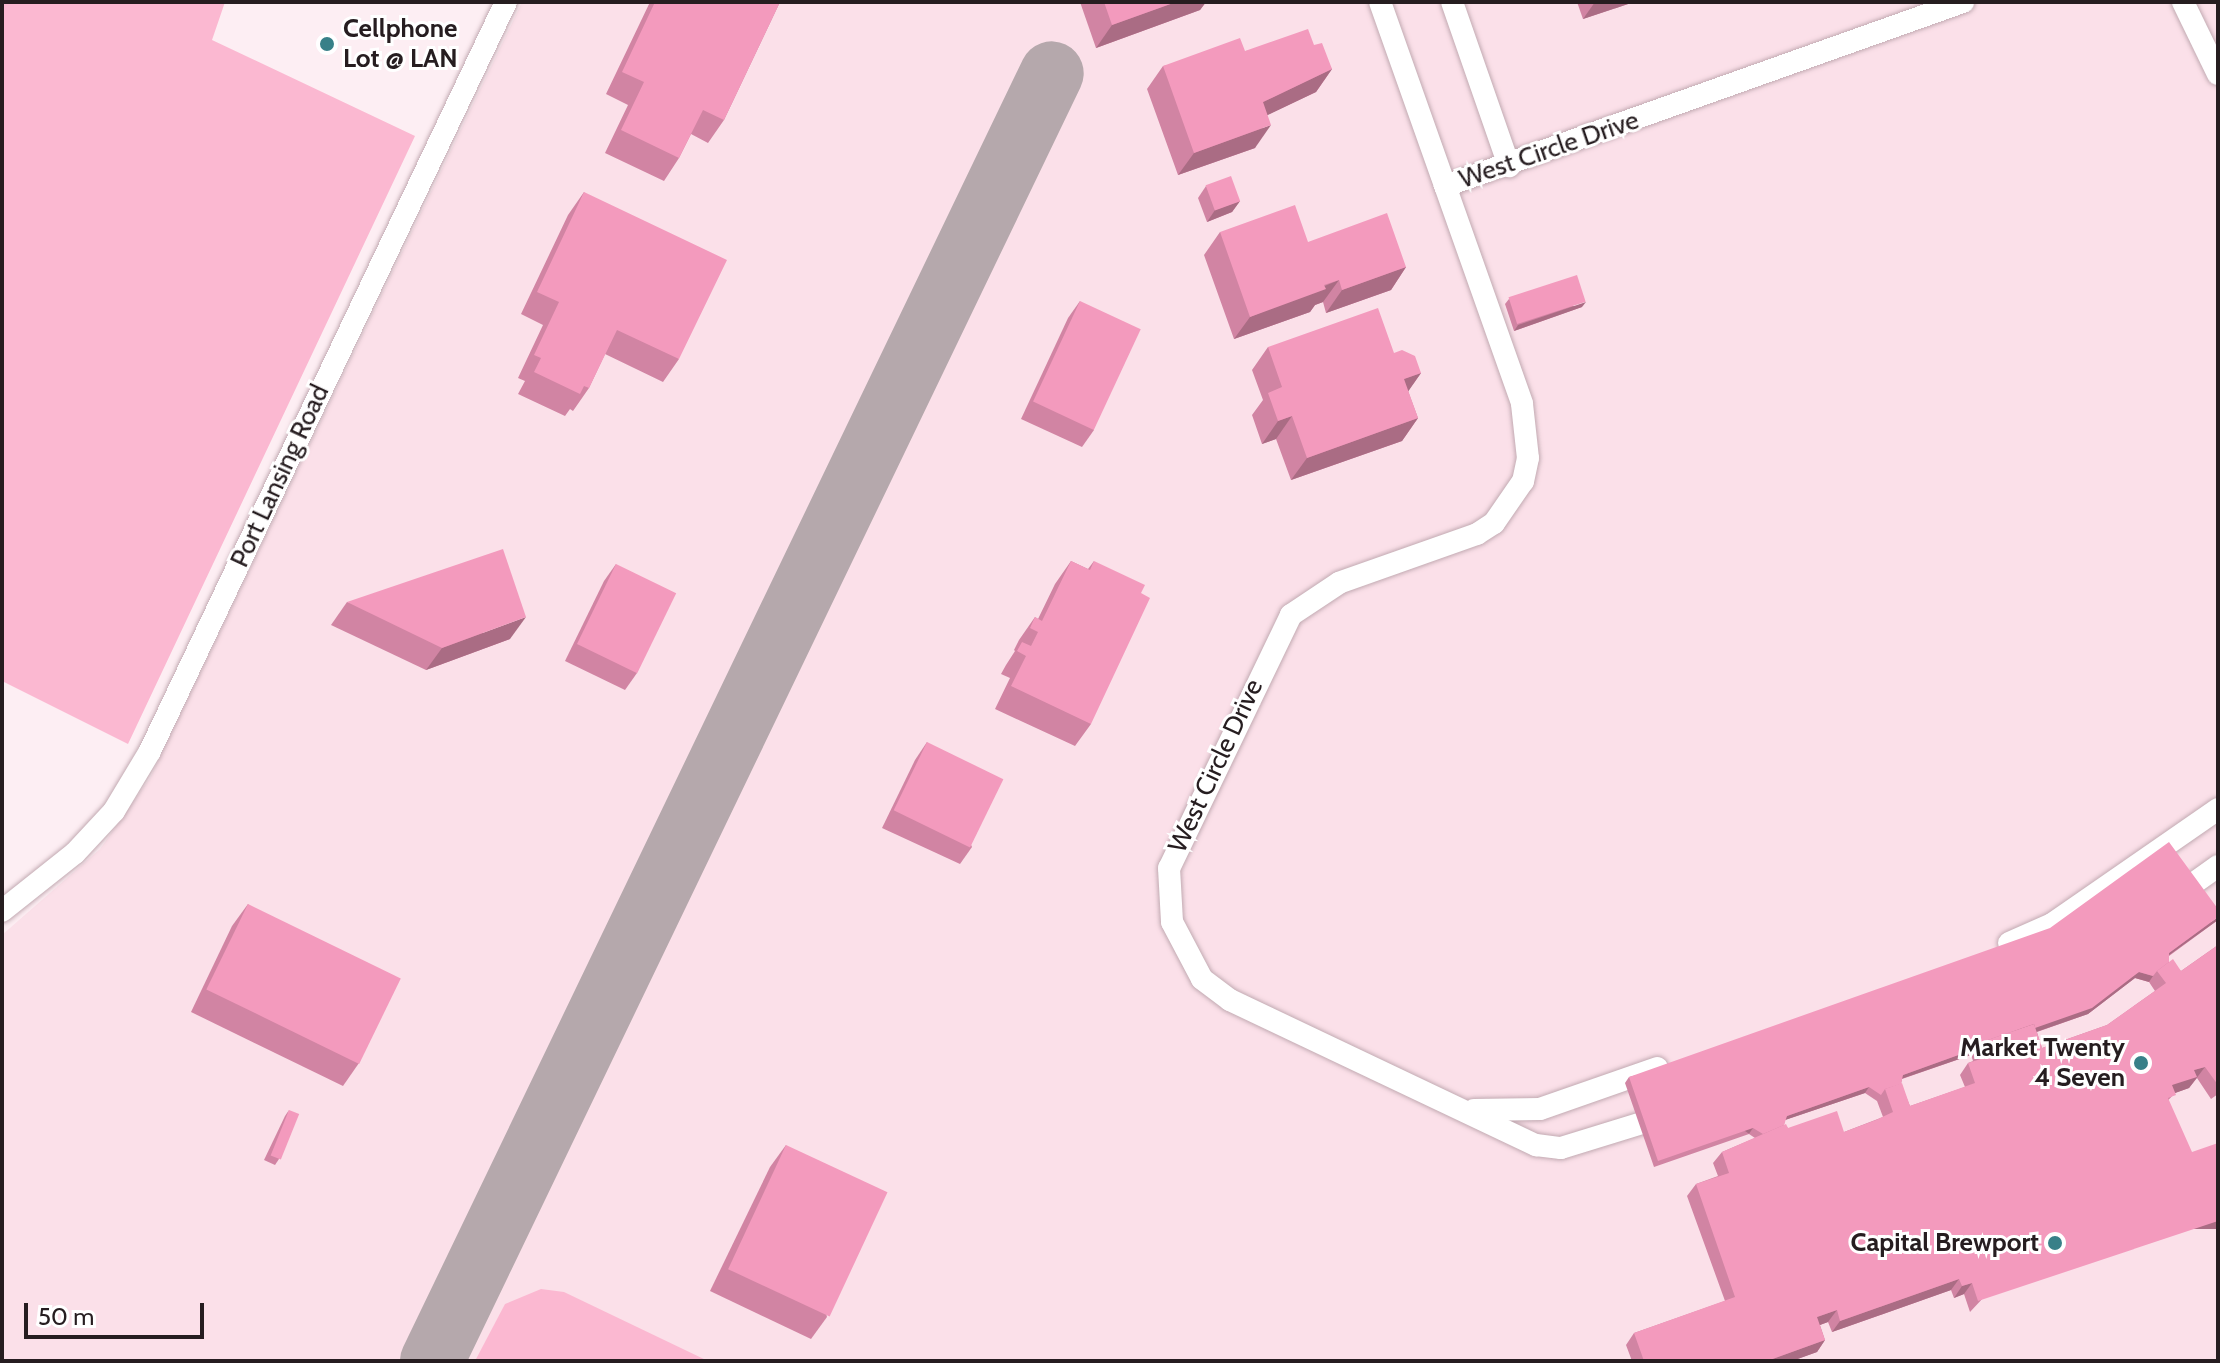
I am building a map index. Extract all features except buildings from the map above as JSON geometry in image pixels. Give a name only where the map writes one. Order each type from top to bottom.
[{"type":"street","name":"Port Lansing Road","points":[[2,911],[75,853],[114,811],[150,751],[506,2]]},
{"type":"street","points":[[1380,2],[1445,186]]},
{"type":"street","points":[[1452,2],[1509,166]]},
{"type":"street","name":"West Circle Drive","points":[[1690,1108],[1561,1148],[1536,1145],[1230,1000],[1202,979],[1185,955],[1167,893],[1169,868],[1291,615],[1339,583],[1477,534],[1494,523],[1523,481],[1528,428],[1522,404],[1445,186],[1509,166],[1963,2]]},
{"type":"street","points":[[2183,2],[2217,69]]},
{"type":"street","points":[[1993,948],[2052,924],[2218,809]]},
{"type":"street","points":[[2151,914],[2218,866]]},
{"type":"street","points":[[1465,1109],[1540,1109],[1680,1059]]},
{"type":"shaded area","points":[[2,2],[225,2],[212,40],[415,136],[128,744],[2,681]]},
{"type":"shaded area","points":[[522,2],[2218,2],[2218,1361],[2,1361],[2,935],[100,849],[150,778]]},
{"type":"shaded area","points":[[541,1289],[564,1292],[708,1361],[475,1361],[505,1304]]},
{"type":"taxiway","points":[[432,1361],[1052,73]]},
{"type":"place","name":"Cellphone Lot @ LAN","points":[[327,44]]},
{"type":"place","name":"Market Twenty 4 Seven","points":[[2141,1063]]},
{"type":"place","name":"Capital Brewport","points":[[2055,1243]]}]
